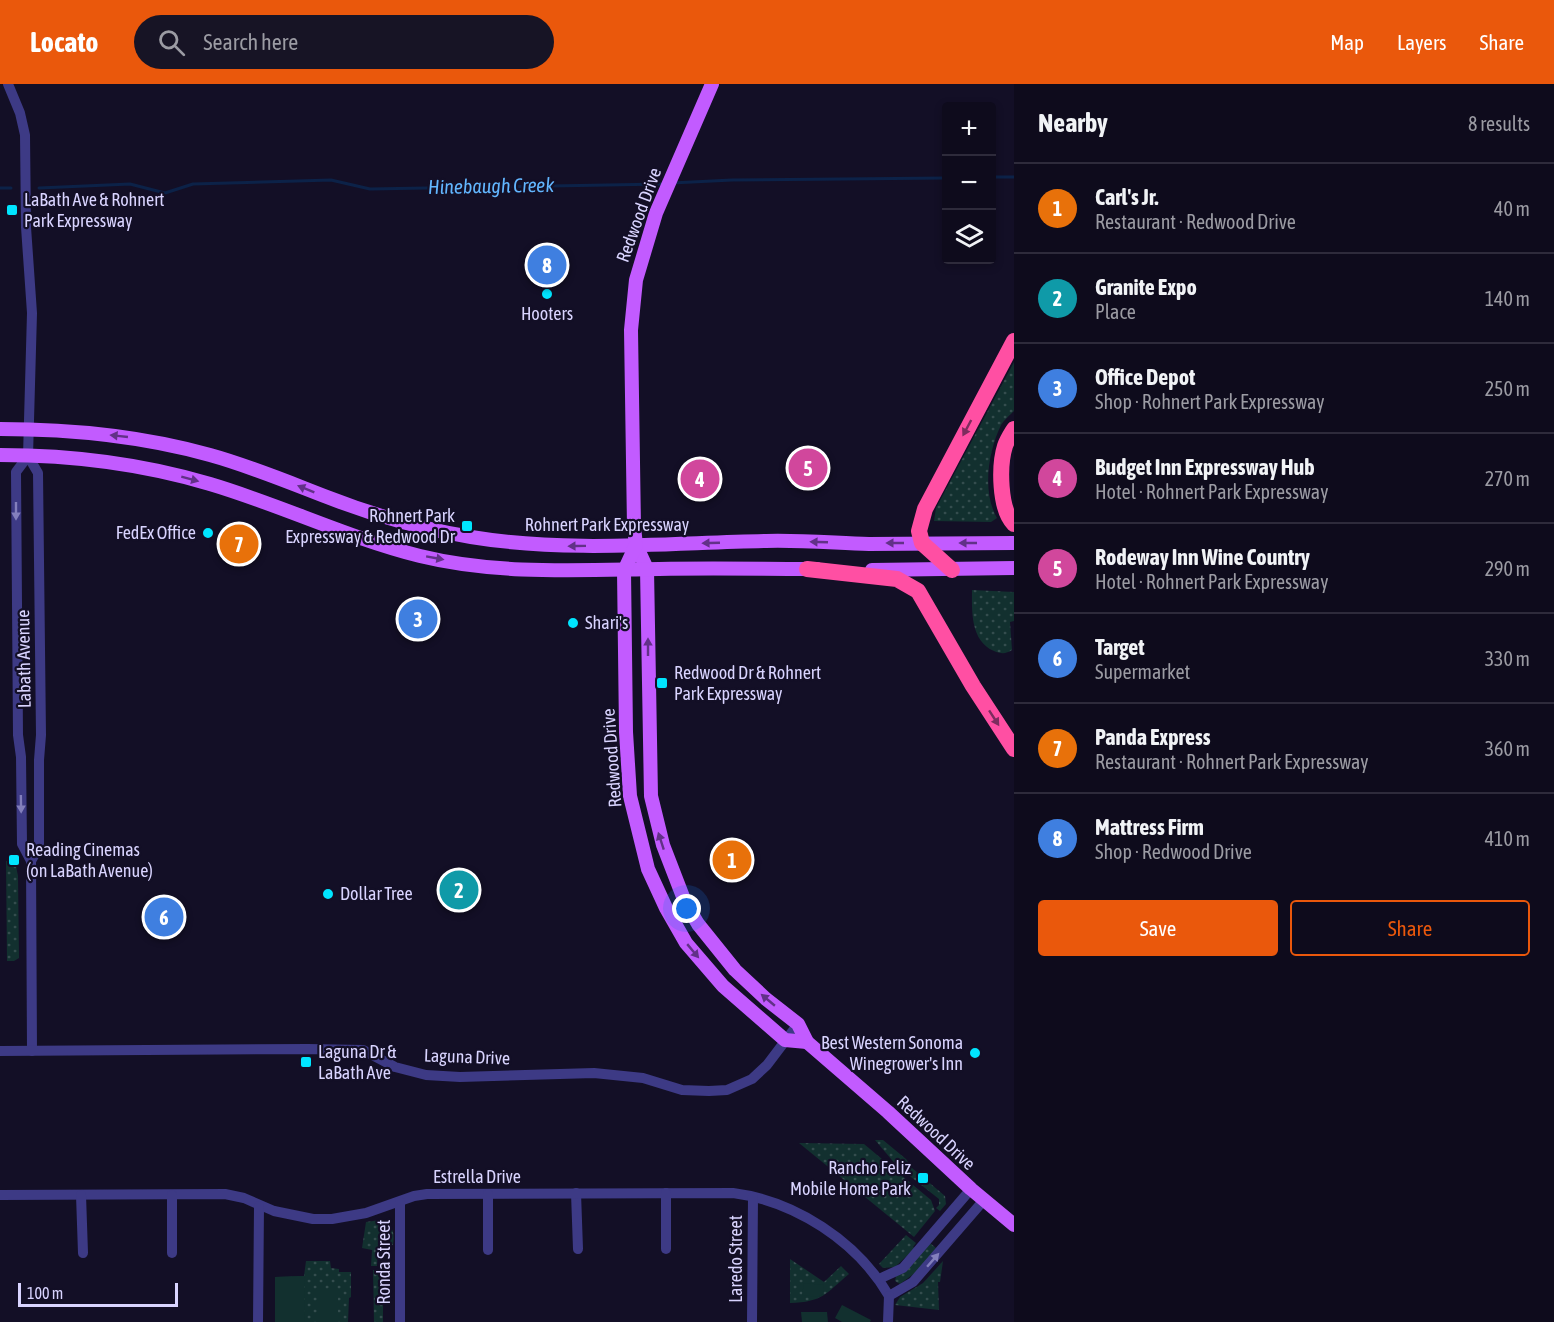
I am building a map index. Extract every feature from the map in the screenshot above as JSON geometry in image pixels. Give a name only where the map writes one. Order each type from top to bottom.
[{"type":"highway","points":[[952,570],[922,543],[919,531],[925,509],[1014,340]]},
{"type":"highway","points":[[1014,429],[1005,443],[1002,491],[1006,510],[1014,524]]},
{"type":"highway","points":[[807,569],[897,579],[918,591],[973,686],[1014,749]]},
{"type":"main road","name":"Redwood Drive","points":[[712,84],[662,199],[647,239],[633,294],[631,415],[636,545],[647,569],[649,776],[655,818],[685,902],[698,924],[735,970],[766,999],[798,1024],[807,1042],[1014,1226]]},
{"type":"main road","name":"Rohnert Park Expressway","points":[[0,429],[134,438],[211,455],[385,516],[470,537],[555,546],[769,541],[1014,543]]},
{"type":"main road","points":[[0,455],[94,461],[170,473],[211,484],[389,547],[421,556],[468,564],[522,569],[624,571],[647,569],[952,570],[1014,568]]},
{"type":"main road","points":[[321,522],[329,498]]},
{"type":"main road","name":"Redwood Drive","points":[[636,545],[624,571],[628,771],[634,813],[648,869],[666,908],[687,943],[723,986],[785,1040]]},
{"type":"main road","points":[[785,1040],[807,1042]]},
{"type":"street","name":"Labath Avenue","points":[[8,84],[20,113],[25,135],[32,313],[28,456],[38,473],[41,733],[39,847],[31,861]]},
{"type":"street","name":"Labath Avenue","points":[[28,456],[16,472],[18,735],[21,757],[22,844],[31,861],[32,1051]]},
{"type":"street","name":"Laguna Drive","points":[[0,1051],[363,1050],[395,1067],[426,1075],[460,1077],[594,1073],[643,1078],[682,1090],[709,1091],[727,1090],[752,1079],[767,1065],[798,1024]]},
{"type":"street","points":[[879,1279],[903,1268],[971,1190]]},
{"type":"street","points":[[576,1193],[578,1249]]},
{"type":"street","points":[[666,1193],[666,1249]]},
{"type":"street","name":"Estrella Drive","points":[[0,1195],[235,1195],[259,1206],[294,1215],[332,1219],[366,1214],[427,1194],[733,1193],[753,1197],[795,1212],[817,1224],[849,1248],[879,1279],[889,1296]]},
{"type":"street","points":[[488,1194],[488,1250]]},
{"type":"street","points":[[81,1195],[83,1253]]},
{"type":"street","points":[[172,1195],[172,1253]]},
{"type":"street","name":"Laredo Street","points":[[752,1322],[753,1197]]},
{"type":"street","points":[[888,1322],[889,1296],[914,1282],[984,1200]]},
{"type":"street","name":"Ronda Street","points":[[400,1202],[400,1322]]},
{"type":"street","points":[[258,1322],[259,1206]]},
{"type":"green space","points":[[1014,362],[1014,411],[1002,423],[990,459],[989,496],[997,518],[991,522],[934,521],[936,508]]},
{"type":"green space","points":[[972,590],[1014,592],[1014,621],[1010,622],[1012,650],[1006,653],[997,652],[980,640],[974,624]]},
{"type":"green space","points":[[6,861],[15,861],[18,876],[19,958],[14,961],[7,961]]},
{"type":"green space","points":[[875,1140],[883,1140],[945,1196],[946,1204],[940,1211],[936,1208],[939,1205],[939,1199],[897,1166]]},
{"type":"green space","points":[[799,1143],[864,1144],[931,1200],[935,1211],[914,1237]]},
{"type":"green space","points":[[380,1220],[388,1224],[392,1230],[393,1245],[378,1246],[377,1266],[371,1266],[372,1250],[362,1248],[366,1222]]},
{"type":"green space","points":[[906,1235],[916,1243],[913,1247],[915,1248],[895,1267],[883,1268],[879,1264]]},
{"type":"green space","points":[[930,1243],[936,1248],[919,1270],[900,1284],[895,1281],[896,1276]]},
{"type":"green space","points":[[790,1259],[824,1282],[841,1266],[849,1274],[817,1299],[790,1303]]},
{"type":"green space","points":[[306,1261],[330,1261],[331,1268],[339,1269],[339,1272],[351,1272],[348,1322],[275,1322],[275,1277],[304,1276]]},
{"type":"green space","points":[[943,1261],[940,1282],[938,1282],[939,1310],[895,1305],[900,1297],[923,1283]]},
{"type":"green space","points":[[373,1270],[383,1270],[383,1322],[374,1322]]},
{"type":"green space","points":[[304,1276],[305,1322],[275,1322],[275,1277]]},
{"type":"green space","points":[[804,1283],[824,1285],[823,1294],[818,1297],[802,1295]]},
{"type":"green space","points":[[318,1291],[338,1291],[338,1322],[318,1322]]},
{"type":"green space","points":[[842,1305],[871,1320],[870,1322],[842,1322],[835,1318]]},
{"type":"green space","points":[[801,1312],[827,1312],[828,1322],[802,1322]]},
{"type":"waterway","name":"Hinebaugh Creek","points":[[996,177],[1014,177]]},
{"type":"waterway","name":"Hinebaugh Creek","points":[[672,183],[732,180],[942,178]]},
{"type":"waterway","name":"Hinebaugh Creek","points":[[39,188],[130,184],[165,193],[193,184],[331,180],[370,189],[663,184]]},
{"type":"waterway","name":"Hinebaugh Creek","points":[[0,188],[11,188]]},
{"type":"place","name":"LaBath Ave & Rohnert Park Expressway","points":[[12,210]]},
{"type":"place","name":"Mattress Firm","points":[[547,265]]},
{"type":"place","name":"Hooters","points":[[547,294]]},
{"type":"place","name":"Rodeway Inn Wine Country","points":[[808,468]]},
{"type":"place","name":"Budget Inn Expressway Hub","points":[[700,479]]},
{"type":"place","name":"Rohnert Park Expressway & Redwood Dr","points":[[467,526]]},
{"type":"place","name":"FedEx Office","points":[[208,533]]},
{"type":"place","name":"Panda Express","points":[[239,544]]},
{"type":"place","name":"Office Depot","points":[[418,619]]},
{"type":"place","name":"Shari's","points":[[573,623]]},
{"type":"place","name":"Redwood Dr & Rohnert Park Expressway","points":[[662,683]]},
{"type":"place","name":"Reading Cinemas (on LaBath Avenue)","points":[[14,860]]},
{"type":"place","name":"Carl's Jr.","points":[[732,860]]},
{"type":"place","name":"Granite Expo","points":[[459,890]]},
{"type":"place","name":"Dollar Tree","points":[[328,894]]},
{"type":"place","name":"Target","points":[[164,917]]},
{"type":"place","name":"Best Western Sonoma Winegrower's Inn","points":[[975,1053]]},
{"type":"place","name":"Laguna Dr & LaBath Ave","points":[[306,1062]]},
{"type":"place","name":"Rancho Feliz Mobile Home Park","points":[[923,1178]]}]
